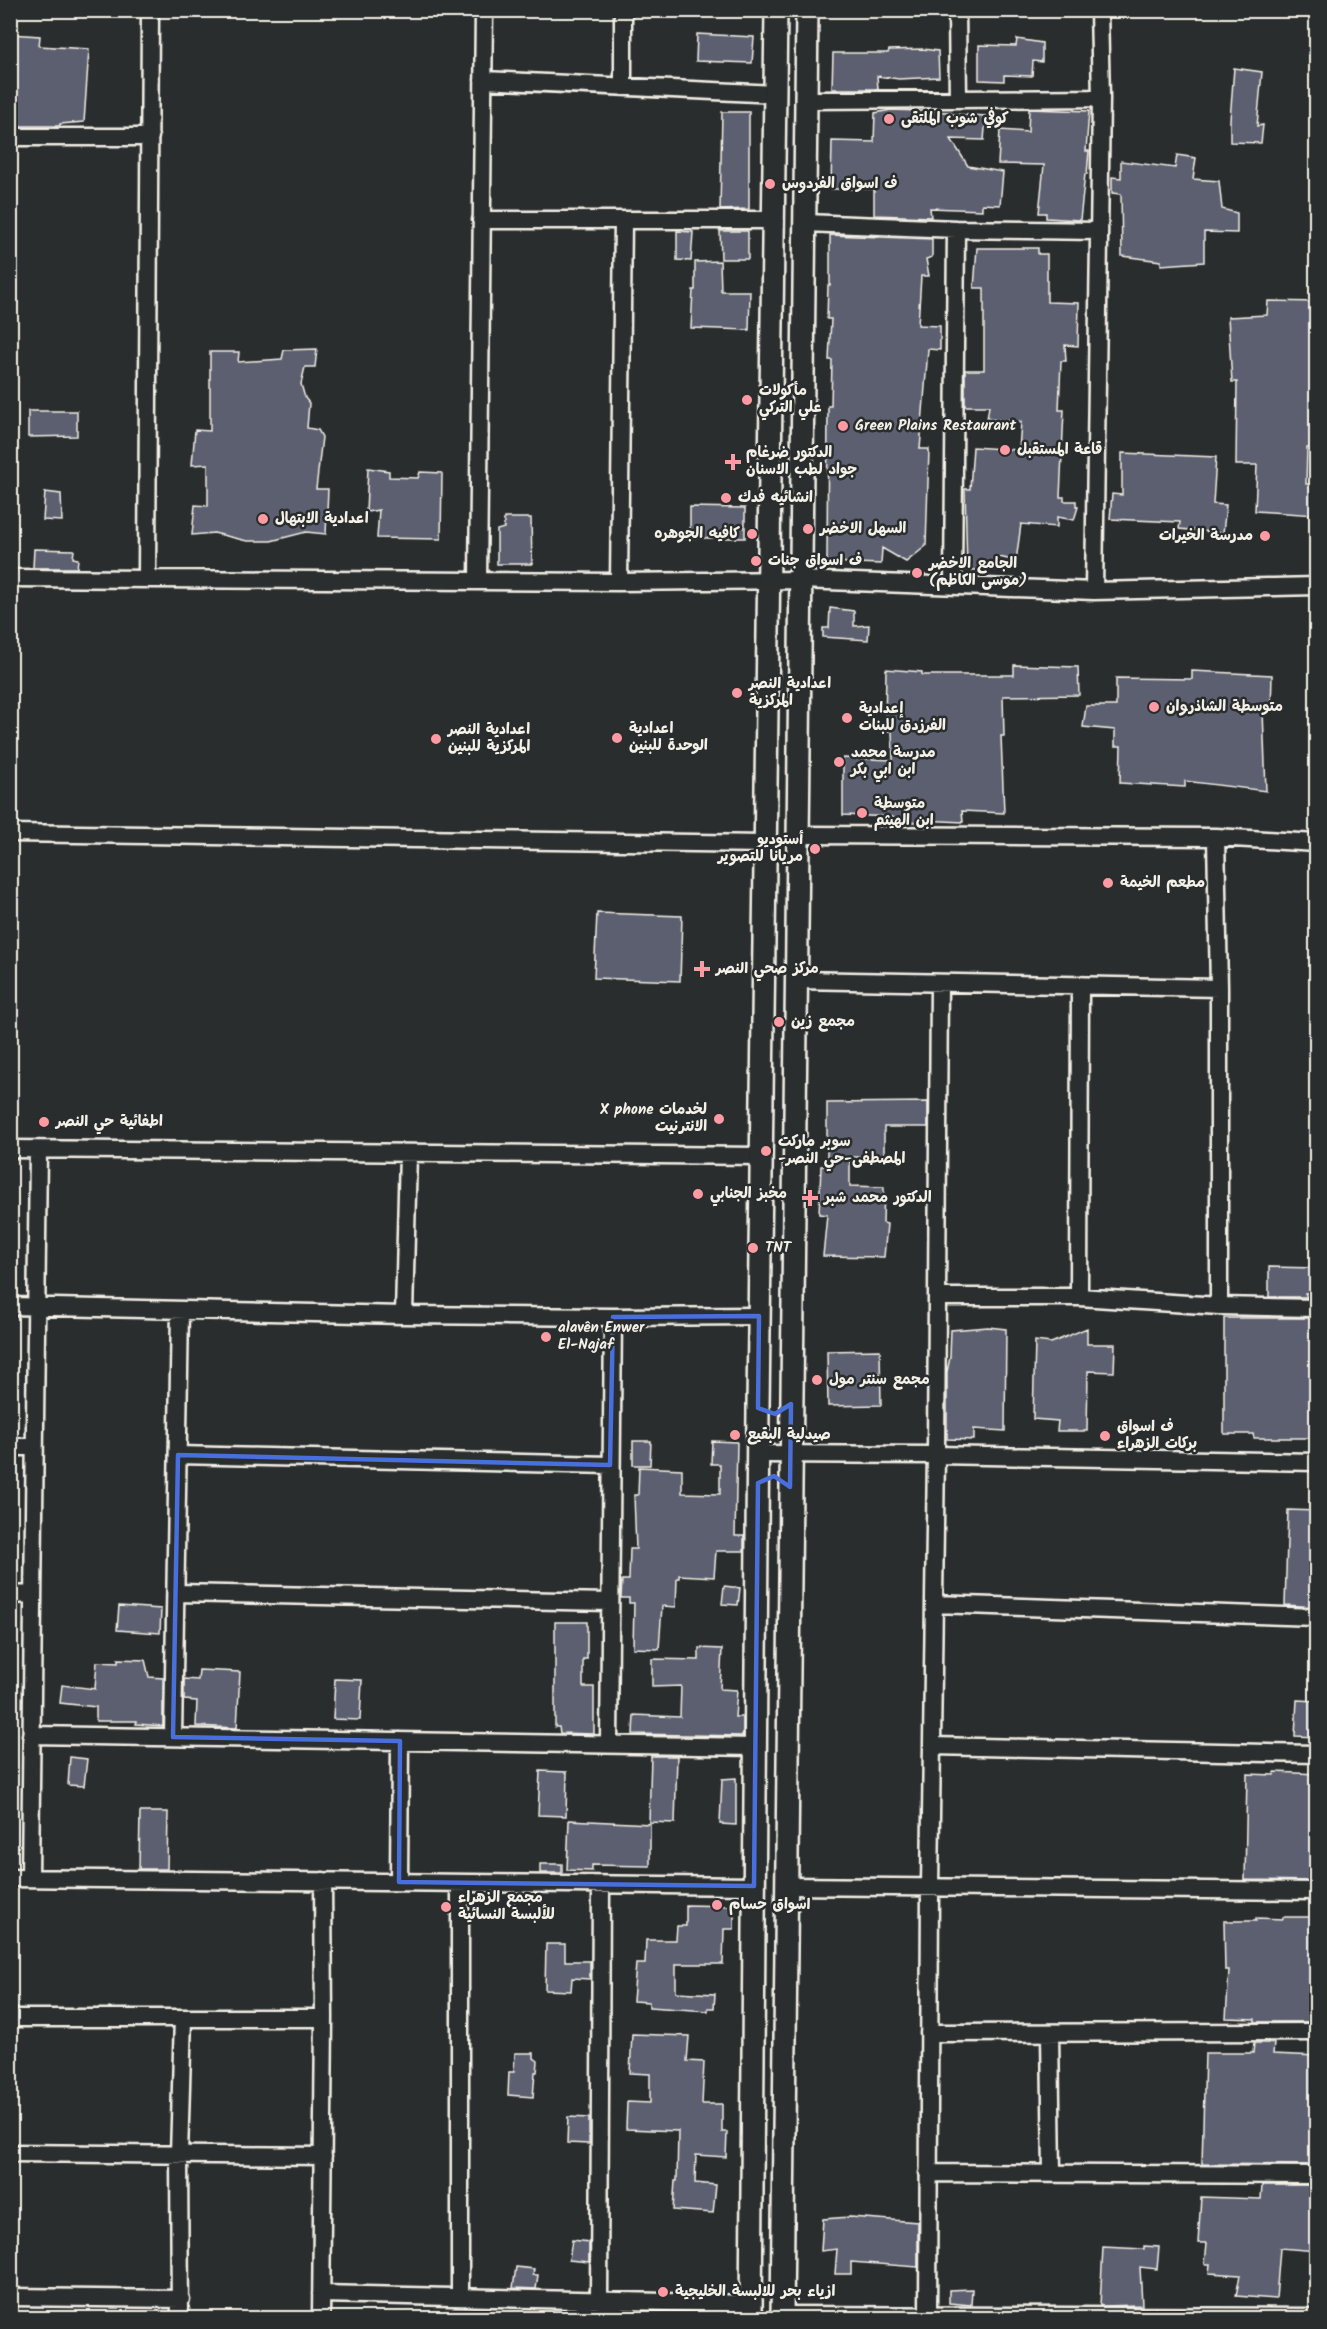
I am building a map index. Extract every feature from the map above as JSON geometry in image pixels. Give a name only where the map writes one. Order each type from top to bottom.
[{"type":"street","points":[[147,579],[150,10]]},
{"type":"street","points":[[478,581],[484,10]]},
{"type":"street","points":[[623,10],[623,87]]},
{"type":"street","points":[[321,2294],[599,2301],[751,2311],[758,1407],[776,10]]},
{"type":"street","points":[[807,10],[790,1404],[782,2317],[1317,2317]]},
{"type":"street","points":[[957,10],[958,99]]},
{"type":"street","points":[[1094,591],[1101,98],[1099,10]]},
{"type":"street","points":[[483,80],[775,94]]},
{"type":"street","points":[[807,100],[1101,98]]},
{"type":"street","points":[[10,136],[150,137]]},
{"type":"street","points":[[482,220],[773,220]]},
{"type":"street","points":[[619,582],[623,220]]},
{"type":"street","points":[[805,223],[956,229],[1098,231]]},
{"type":"street","points":[[953,585],[956,229]]},
{"type":"street","points":[[769,538],[778,545],[786,547],[794,545],[801,538]]},
{"type":"street","points":[[10,578],[619,582],[801,580],[1094,591],[1317,586]]},
{"type":"street","points":[[768,627],[777,620],[785,619],[794,621],[801,629]]},
{"type":"street","points":[[10,833],[765,844]]},
{"type":"street","points":[[798,835],[1216,837],[1317,843]]},
{"type":"street","points":[[1216,837],[1219,988],[1219,1306]]},
{"type":"street","points":[[796,980],[1219,988]]},
{"type":"street","points":[[928,2316],[939,983]]},
{"type":"street","points":[[1079,1297],[1080,986]]},
{"type":"street","points":[[10,1149],[761,1156]]},
{"type":"street","points":[[30,1878],[38,1150]]},
{"type":"street","points":[[404,1315],[408,1153]]},
{"type":"street","points":[[937,1297],[1079,1297],[1219,1306],[1317,1308]]},
{"type":"street","points":[[10,1306],[404,1315],[759,1316]]},
{"type":"street","points":[[173,1737],[180,1310]]},
{"type":"street","points":[[609,1744],[613,1317]]},
{"type":"street","points":[[758,1407],[767,1413],[775,1414],[783,1412],[790,1404]]},
{"type":"street","points":[[10,1447],[34,1448]]},
{"type":"street","points":[[758,1454],[1317,1462]]},
{"type":"street","points":[[178,1455],[610,1464]]},
{"type":"street","points":[[758,1483],[774,1476],[782,1479],[790,1487]]},
{"type":"street","points":[[176,1593],[609,1602]]},
{"type":"street","points":[[10,1595],[33,1594]]},
{"type":"street","points":[[934,1604],[1317,1617]]},
{"type":"street","points":[[31,1735],[755,1747]]},
{"type":"street","points":[[399,1882],[400,1741]]},
{"type":"street","points":[[932,1746],[1317,1754]]},
{"type":"street","points":[[10,1878],[754,1886]]},
{"type":"street","points":[[321,2319],[323,1881]]},
{"type":"street","points":[[460,1883],[460,2297]]},
{"type":"street","points":[[599,2301],[601,1885]]},
{"type":"street","points":[[786,1886],[1317,1890]]},
{"type":"street","points":[[10,2018],[324,2018]]},
{"type":"street","points":[[180,2319],[178,2155],[183,2018]]},
{"type":"street","points":[[929,2033],[1317,2032]]},
{"type":"street","points":[[1050,2033],[1052,2174]]},
{"type":"street","points":[[10,2153],[323,2156]]},
{"type":"street","points":[[928,2173],[1317,2175]]},
{"type":"street","points":[[752,2188],[783,2188]]},
{"type":"street","points":[[10,2297],[181,2300]]},
{"type":"highlighted area","points":[[759,1316],[758,1408],[775,1414],[791,1404],[790,1487],[774,1476],[758,1483],[754,1886],[399,1882],[400,1741],[173,1737],[178,1455],[610,1465],[613,1317]]},
{"type":"building","points":[[10,34],[40,36],[39,46],[89,49],[84,122],[60,124],[60,126],[10,126]]},
{"type":"building","points":[[697,34],[754,37],[752,63],[696,61]]},
{"type":"building","points":[[1017,39],[1042,43],[1042,62],[1033,61],[1032,76],[1004,75],[1004,81],[979,80],[979,45],[1016,46]]},
{"type":"building","points":[[889,50],[938,51],[939,77],[899,79],[877,76],[878,89],[832,89],[833,53],[888,53]]},
{"type":"building","points":[[1234,68],[1262,72],[1257,126],[1263,125],[1261,143],[1230,142]]},
{"type":"building","points":[[1029,109],[1089,111],[1086,151],[1089,151],[1080,220],[1046,218],[1046,213],[1039,213],[1044,165],[998,164],[1000,130],[1028,132]]},
{"type":"building","points":[[891,110],[986,116],[984,140],[951,139],[968,166],[1003,172],[1000,205],[982,204],[982,210],[930,208],[931,217],[874,215],[874,189],[831,189],[832,141],[874,142],[875,113]]},
{"type":"building","points":[[722,112],[749,112],[749,209],[720,210]]},
{"type":"building","points":[[1177,155],[1196,158],[1193,179],[1219,181],[1222,209],[1237,213],[1237,233],[1204,232],[1204,262],[1161,265],[1161,261],[1122,256],[1121,194],[1112,193],[1112,177],[1121,178],[1121,161],[1175,168]]},
{"type":"building","points":[[677,231],[693,232],[691,261],[677,260]]},
{"type":"building","points":[[720,231],[748,231],[748,259],[721,259]]},
{"type":"building","points":[[830,235],[932,239],[932,257],[926,259],[929,276],[921,276],[918,325],[940,326],[940,350],[928,349],[920,449],[929,449],[926,546],[906,562],[882,548],[881,564],[827,562],[828,406],[831,406],[832,360],[829,360],[831,319],[827,319]]},
{"type":"building","points":[[977,248],[1038,248],[1038,254],[1047,254],[1047,302],[1079,303],[1078,346],[1065,345],[1066,361],[1061,361],[1059,410],[1064,410],[1060,497],[1064,497],[1064,501],[1076,501],[1078,507],[1074,520],[1057,517],[1057,527],[1021,524],[1016,561],[995,556],[996,570],[967,570],[965,489],[970,489],[973,447],[1019,450],[1021,422],[987,419],[989,406],[965,406],[965,370],[984,370],[984,288],[974,288]]},
{"type":"building","points":[[720,261],[721,291],[750,291],[749,330],[691,328],[695,262]]},
{"type":"building","points":[[1268,301],[1317,302],[1317,448],[1307,448],[1306,484],[1317,484],[1317,515],[1255,511],[1257,465],[1236,465],[1237,382],[1232,382],[1228,317],[1267,315]]},
{"type":"building","points":[[317,349],[315,367],[305,367],[301,384],[309,403],[307,428],[318,430],[322,437],[316,489],[328,489],[326,534],[306,532],[271,541],[247,541],[214,533],[192,535],[195,505],[208,506],[208,464],[192,465],[195,430],[210,431],[210,352],[239,352],[238,362],[282,359],[284,350]]},
{"type":"building","points":[[28,411],[77,411],[77,436],[28,437]]},
{"type":"building","points":[[1122,453],[1216,457],[1213,504],[1226,505],[1223,533],[1179,529],[1180,522],[1110,519],[1112,494],[1122,495]]},
{"type":"building","points":[[368,468],[389,471],[389,477],[418,478],[420,472],[442,473],[441,539],[377,538],[379,510],[366,512]]},
{"type":"building","points":[[45,492],[61,494],[62,521],[43,520]]},
{"type":"building","points":[[690,507],[745,508],[745,538],[690,538]]},
{"type":"building","points":[[504,518],[531,518],[532,564],[497,564],[497,530],[504,528]]},
{"type":"building","points":[[34,549],[74,550],[73,558],[78,559],[77,568],[33,568]]},
{"type":"building","points":[[830,608],[854,611],[854,626],[869,625],[868,640],[823,637],[823,628],[829,628]]},
{"type":"building","points":[[1014,665],[1078,667],[1079,695],[1003,696],[1004,736],[1001,736],[1004,813],[962,811],[963,822],[922,820],[922,822],[893,822],[893,817],[843,815],[843,758],[893,760],[892,731],[885,731],[886,669],[922,672],[922,675],[1014,675]]},
{"type":"building","points":[[1192,671],[1272,675],[1271,711],[1263,711],[1266,791],[1185,781],[1185,787],[1120,783],[1121,746],[1115,746],[1115,730],[1083,727],[1086,706],[1116,706],[1116,678],[1192,679]]},
{"type":"building","points":[[597,913],[682,916],[680,981],[594,978]]},
{"type":"building","points":[[928,1102],[928,1127],[884,1127],[884,1157],[850,1157],[850,1186],[884,1187],[883,1223],[887,1224],[884,1257],[823,1256],[827,1215],[819,1214],[821,1166],[827,1166],[827,1103]]},
{"type":"building","points":[[1269,1267],[1317,1268],[1317,1293],[1305,1293],[1307,1297],[1269,1297]]},
{"type":"building","points":[[1224,1318],[1313,1318],[1317,1329],[1317,1438],[1254,1438],[1253,1434],[1224,1434]]},
{"type":"building","points":[[988,1327],[1006,1329],[1005,1431],[974,1429],[974,1440],[947,1439],[947,1372],[951,1330]]},
{"type":"building","points":[[1087,1328],[1087,1344],[1115,1344],[1114,1372],[1088,1371],[1087,1431],[1057,1431],[1058,1421],[1033,1419],[1035,1341],[1051,1343]]},
{"type":"building","points":[[880,1350],[881,1405],[828,1406],[827,1351]]},
{"type":"building","points":[[633,1441],[651,1441],[650,1465],[633,1465]]},
{"type":"building","points":[[712,1441],[737,1442],[735,1536],[744,1536],[744,1551],[716,1551],[714,1577],[679,1575],[676,1607],[662,1606],[659,1649],[633,1648],[634,1603],[629,1603],[629,1598],[621,1598],[622,1580],[629,1580],[630,1549],[636,1549],[634,1495],[638,1495],[639,1467],[682,1469],[682,1493],[720,1494],[720,1464],[711,1464]]},
{"type":"building","points":[[1288,1510],[1317,1511],[1317,1607],[1285,1605]]},
{"type":"building","points":[[724,1586],[740,1588],[738,1605],[722,1604]]},
{"type":"building","points":[[119,1606],[161,1609],[160,1633],[117,1630]]},
{"type":"building","points":[[555,1622],[587,1622],[587,1659],[583,1659],[583,1687],[594,1687],[594,1734],[560,1733],[559,1727],[555,1727]]},
{"type":"building","points":[[699,1648],[722,1649],[720,1689],[737,1690],[735,1717],[743,1717],[743,1736],[633,1734],[634,1715],[680,1717],[681,1686],[652,1687],[652,1659],[699,1660]]},
{"type":"building","points":[[118,1659],[145,1660],[149,1677],[163,1678],[163,1726],[136,1724],[137,1721],[96,1721],[96,1707],[60,1703],[62,1685],[95,1689],[97,1662],[118,1663]]},
{"type":"building","points":[[199,1670],[240,1672],[237,1728],[196,1726],[197,1701],[184,1700],[184,1679],[198,1680]]},
{"type":"building","points":[[335,1679],[362,1680],[360,1720],[333,1719]]},
{"type":"building","points":[[1297,1700],[1317,1701],[1317,1737],[1295,1736]]},
{"type":"building","points":[[651,1756],[677,1756],[675,1823],[649,1822]]},
{"type":"building","points":[[70,1757],[87,1759],[84,1786],[68,1785]]},
{"type":"building","points":[[540,1771],[567,1772],[566,1816],[538,1815]]},
{"type":"building","points":[[1275,1772],[1317,1774],[1317,1881],[1245,1880],[1247,1774],[1274,1775]]},
{"type":"building","points":[[736,1778],[736,1825],[720,1824],[722,1779]]},
{"type":"building","points":[[140,1812],[168,1812],[167,1869],[139,1869]]},
{"type":"building","points":[[569,1820],[650,1824],[650,1866],[592,1865],[592,1871],[567,1870]]},
{"type":"building","points":[[540,1864],[562,1864],[562,1873],[540,1873]]},
{"type":"building","points":[[686,1905],[734,1906],[734,1929],[724,1929],[723,1964],[676,1964],[676,1992],[715,1994],[714,2008],[708,2008],[708,2011],[649,2007],[649,2002],[633,2001],[636,1964],[645,1964],[646,1940],[676,1940],[677,1926],[686,1926]]},
{"type":"building","points":[[1283,1917],[1317,1917],[1317,2022],[1255,2022],[1255,2019],[1226,2018],[1229,1970],[1225,1970],[1224,1921],[1256,1921],[1256,1918],[1283,1919]]},
{"type":"building","points":[[546,1944],[565,1944],[565,1961],[590,1961],[590,1979],[572,1978],[571,1991],[545,1990]]},
{"type":"building","points":[[632,2034],[689,2036],[687,2061],[704,2062],[702,2104],[722,2104],[722,2132],[727,2132],[726,2157],[696,2155],[695,2183],[716,2185],[713,2213],[673,2210],[675,2181],[677,2181],[678,2131],[626,2129],[627,2102],[650,2103],[650,2074],[630,2073]]},
{"type":"building","points":[[1254,2043],[1274,2043],[1273,2054],[1317,2056],[1317,2165],[1202,2164],[1205,2053],[1253,2053]]},
{"type":"building","points":[[515,2053],[534,2053],[534,2058],[538,2061],[533,2097],[508,2095],[509,2072],[514,2072]]},
{"type":"building","points":[[568,2117],[589,2118],[589,2144],[567,2143]]},
{"type":"building","points":[[1262,2185],[1317,2185],[1317,2251],[1280,2248],[1276,2299],[1236,2296],[1240,2275],[1209,2273],[1210,2264],[1205,2264],[1207,2243],[1198,2243],[1201,2197],[1261,2199]]},
{"type":"building","points":[[850,2217],[918,2222],[918,2267],[851,2262],[851,2274],[835,2274],[837,2249],[821,2251],[823,2219]]},
{"type":"building","points":[[572,2240],[589,2242],[589,2262],[569,2260]]},
{"type":"building","points":[[1144,2246],[1159,2247],[1157,2269],[1140,2267],[1142,2305],[1100,2306],[1103,2247],[1144,2249]]},
{"type":"building","points":[[516,2267],[534,2269],[533,2275],[538,2275],[536,2289],[513,2288]]},
{"type":"building","points":[[972,2289],[971,2305],[949,2303],[949,2290]]},
{"type":"place","name":"كوفي شوب الملتقى","points":[[889,119]]},
{"type":"place","name":"ف اسواق الفردوس","points":[[770,184]]},
{"type":"place","name":"مأكولات علي التركي","points":[[747,400]]},
{"type":"place","name":"Green Plains Restaurant","points":[[843,426]]},
{"type":"place","name":"قاعة المستقبل","points":[[1005,450]]},
{"type":"place","name":"الدكتور ضرغام جواد لطب الاسنان","points":[[733,462]]},
{"type":"place","name":"انشائيه فدك","points":[[726,498]]},
{"type":"place","name":"اعدادية الابتهال","points":[[263,519]]},
{"type":"place","name":"السهل الاخضر","points":[[808,529]]},
{"type":"place","name":"كافيه الجوهره","points":[[752,534]]},
{"type":"place","name":"مدرسة الخيرات","points":[[1265,536]]},
{"type":"place","name":"ف اسواق جنات","points":[[756,561]]},
{"type":"place","name":"الجامع الاخضر (موسى الكاظم)","points":[[917,573]]},
{"type":"place","name":"اعدادية النصر المركزية","points":[[737,693]]},
{"type":"place","name":"متوسطة الشاذروان","points":[[1154,707]]},
{"type":"place","name":"إعدادية الفرزدق للبنات","points":[[847,718]]},
{"type":"place","name":"اعدادية الوحدة للبنين","points":[[617,738]]},
{"type":"place","name":"اعدادية النصر المركزية للبنين","points":[[436,739]]},
{"type":"place","name":"مدرسة محمد ابن ابي بكر","points":[[839,762]]},
{"type":"place","name":"متوسطة ابن الهيثم","points":[[862,813]]},
{"type":"place","name":"أستوديو مريانا للتصوير","points":[[815,849]]},
{"type":"place","name":"مطعم الخيمة","points":[[1108,883]]},
{"type":"place","name":"مركز صحي النصر","points":[[702,969]]},
{"type":"place","name":"مجمع زين","points":[[779,1022]]},
{"type":"place","name":"X phone لخدمات الانترنيت","points":[[719,1119]]},
{"type":"place","name":"اطفائية حي النصر","points":[[44,1122]]},
{"type":"place","name":"سوبر ماركت -المصطفى-حي النصر","points":[[766,1151]]},
{"type":"place","name":"مخبز الجنابي","points":[[698,1194]]},
{"type":"place","name":"الدكتور محمد شبر","points":[[810,1198]]},
{"type":"place","name":"TNT","points":[[753,1248]]},
{"type":"place","name":"alavên Enwer El-Najaf","points":[[546,1337]]},
{"type":"place","name":"مجمع سنتر مول","points":[[817,1380]]},
{"type":"place","name":"صيدلية البقيع","points":[[735,1435]]},
{"type":"place","name":"ف اسواق بركات الزهراء","points":[[1105,1436]]},
{"type":"place","name":"اسواق حسام","points":[[717,1905]]},
{"type":"place","name":"مجمع الزهراء للألبسة النسائية","points":[[446,1907]]},
{"type":"place","name":"ازياء بحر للالبسة الخليجية","points":[[663,2292]]}]
